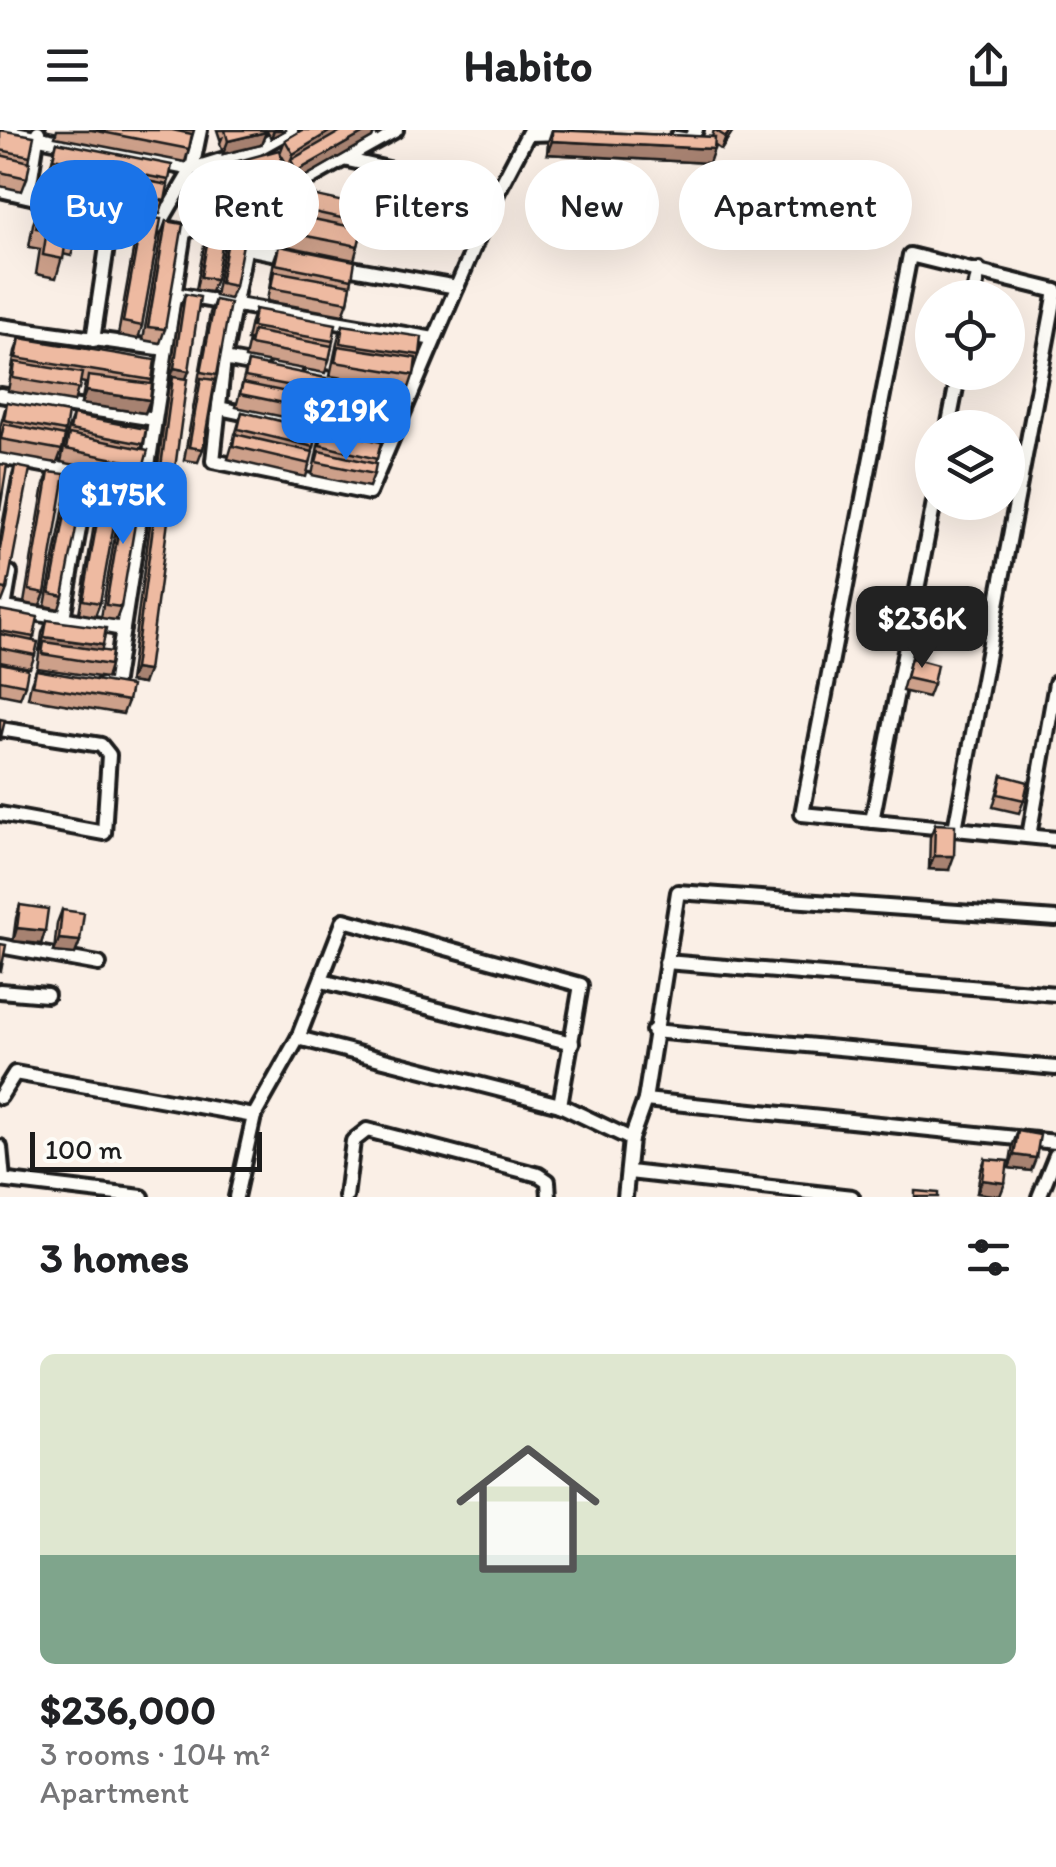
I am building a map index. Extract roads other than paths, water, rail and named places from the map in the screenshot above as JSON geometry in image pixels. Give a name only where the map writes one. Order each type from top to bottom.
[{"type":"street","points":[[0,130],[37,134],[178,166]]},
{"type":"street","points":[[194,160],[200,130]]},
{"type":"street","points":[[221,160],[257,149],[292,130]]},
{"type":"street","points":[[319,173],[396,130]]},
{"type":"street","points":[[654,136],[689,140],[696,130]]},
{"type":"street","points":[[505,177],[530,132],[582,133]]},
{"type":"street","points":[[0,190],[28,196],[37,134]]},
{"type":"street","points":[[343,159],[348,160]]},
{"type":"street","points":[[178,193],[159,225],[178,230]]},
{"type":"street","points":[[334,207],[339,208]]},
{"type":"street","points":[[93,340],[106,250]]},
{"type":"street","points":[[94,684],[114,688],[181,250]]},
{"type":"street","points":[[247,250],[224,359],[212,461],[369,492],[472,250]]},
{"type":"street","points":[[257,250],[304,259]]},
{"type":"street","points":[[955,829],[1056,291],[910,255],[802,814],[1056,839]]},
{"type":"street","points":[[323,262],[456,287]]},
{"type":"street","points":[[976,280],[978,270]]},
{"type":"street","points":[[174,294],[434,339]]},
{"type":"street","points":[[0,326],[166,348]]},
{"type":"street","points":[[224,359],[280,370]]},
{"type":"street","points":[[299,373],[411,394]]},
{"type":"street","points":[[0,395],[155,419]]},
{"type":"street","points":[[220,408],[352,436]]},
{"type":"street","points":[[371,440],[390,444]]},
{"type":"street","points":[[0,456],[145,484]]},
{"type":"street","points":[[27,480],[30,462]]},
{"type":"street","points":[[62,618],[89,472]]},
{"type":"street","points":[[872,820],[930,520]]},
{"type":"street","points":[[14,553],[2,607],[122,629]]},
{"type":"street","points":[[1029,836],[1056,682]]},
{"type":"street","points":[[0,729],[100,744],[109,755],[104,833],[0,814]]},
{"type":"street","points":[[625,1197],[632,1139],[645,1100],[678,892],[1056,919]]},
{"type":"street","points":[[236,1197],[254,1116],[298,1038],[344,920],[580,985],[560,1105]]},
{"type":"street","points":[[0,946],[99,964]]},
{"type":"street","points":[[666,962],[1056,994]]},
{"type":"street","points":[[322,980],[572,1043]]},
{"type":"street","points":[[0,991],[47,995]]},
{"type":"street","points":[[653,1031],[1056,1068]]},
{"type":"street","points":[[298,1038],[560,1105],[632,1139]]},
{"type":"street","points":[[0,1097],[15,1073],[254,1116]]},
{"type":"street","points":[[645,1100],[1056,1142]]},
{"type":"street","points":[[346,1197],[354,1141],[367,1130],[539,1174],[548,1181],[549,1197]]},
{"type":"street","points":[[0,1147],[2,1180],[142,1197]]},
{"type":"street","points":[[1039,1197],[1056,1155]]},
{"type":"street","points":[[629,1172],[852,1197]]}]
